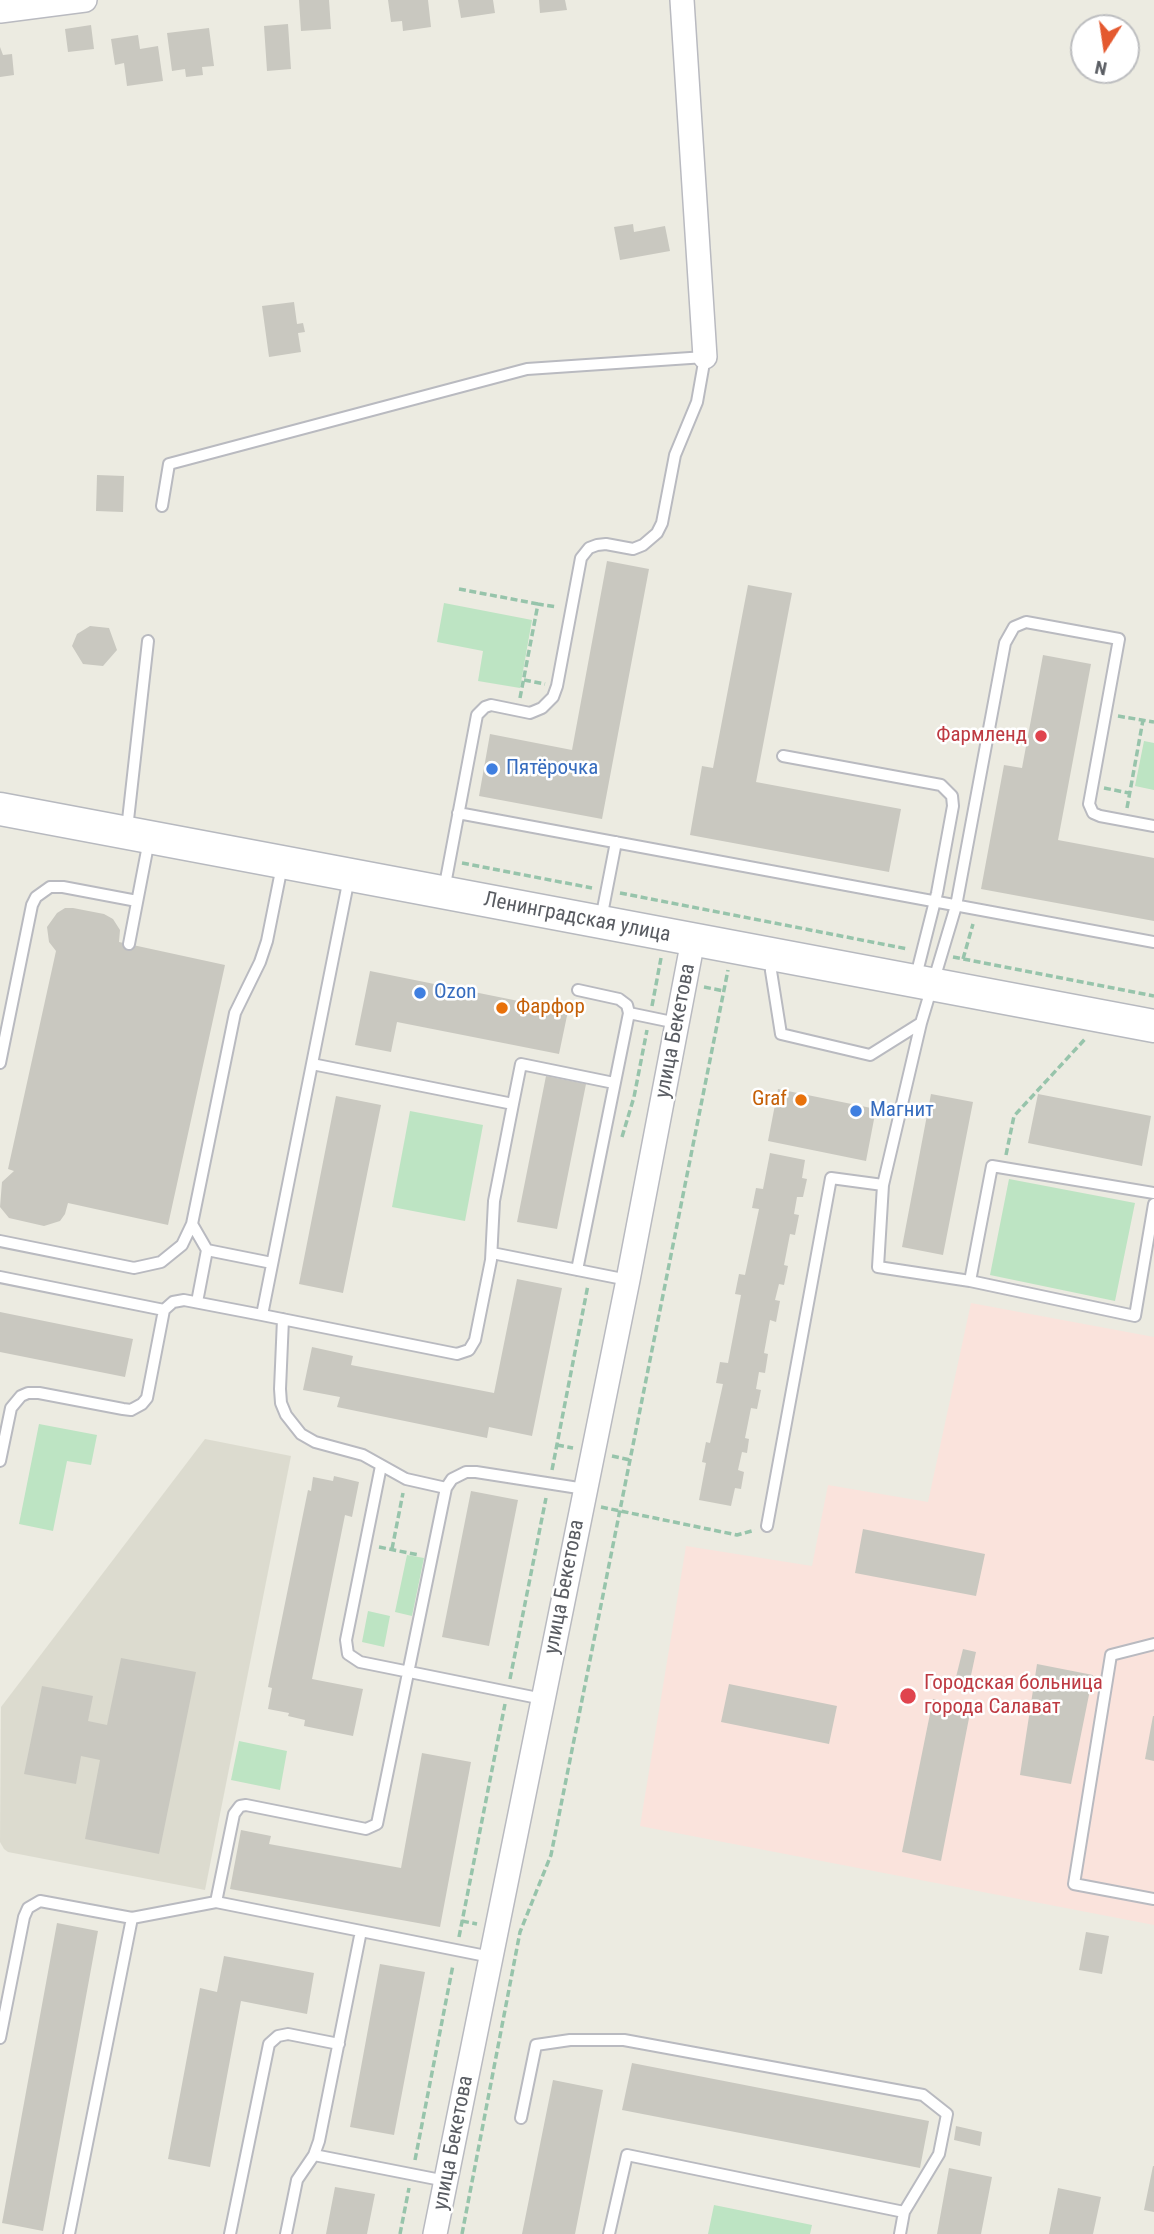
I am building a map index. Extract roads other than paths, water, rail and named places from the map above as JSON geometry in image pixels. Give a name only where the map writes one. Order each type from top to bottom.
[{"type":"street","points":[[0,11],[85,0]]},
{"type":"street","points":[[682,0],[705,357]]},
{"type":"street","name":"Ленинградская улица","points":[[0,809],[771,954],[923,972],[1154,1026]]},
{"type":"street","name":"улица Бекетова","points":[[435,2234],[628,1280],[693,940]]},
{"type":"lane","points":[[162,506],[169,464],[527,369],[705,357],[697,402],[675,455],[662,523],[657,533],[643,545],[633,549],[606,544],[589,548],[581,558],[553,697],[542,708],[530,713],[491,705],[477,715],[443,893]]},
{"type":"lane","points":[[923,972],[942,955],[956,906],[1005,643],[1014,627],[1026,622],[1119,639],[1089,804],[1093,813],[1154,825]]},
{"type":"lane","points":[[129,944],[137,901],[148,640]]},
{"type":"lane","points":[[783,756],[941,785],[952,796],[953,806],[923,972],[921,1023],[883,1185],[878,1267],[970,1281],[1135,1316],[1154,1204]]},
{"type":"lane","points":[[458,813],[1154,942]]},
{"type":"lane","points":[[601,922],[615,842]]},
{"type":"lane","points":[[0,1241],[134,1268],[150,1266],[173,1254],[182,1245],[191,1224],[235,1013],[264,951],[283,863]]},
{"type":"lane","points":[[262,1315],[350,875]]},
{"type":"lane","points":[[0,1063],[32,905],[36,897],[50,887],[64,887],[137,901]]},
{"type":"lane","points":[[771,954],[780,1034],[870,1055],[921,1023]]},
{"type":"lane","points":[[577,1270],[629,1013],[627,1005],[619,999],[578,990]]},
{"type":"lane","points":[[629,1013],[678,1023]]},
{"type":"lane","points":[[312,1064],[513,1104]]},
{"type":"lane","points":[[0,1461],[11,1408],[15,1401],[28,1393],[131,1410],[142,1404],[147,1398],[164,1310],[179,1300],[457,1354],[470,1350],[475,1340],[492,1253],[494,1201],[521,1064],[614,1083]]},
{"type":"lane","points":[[970,1281],[992,1166],[1154,1193]]},
{"type":"lane","points":[[767,1526],[831,1178],[883,1185]]},
{"type":"lane","points":[[191,1224],[207,1251],[197,1302]]},
{"type":"lane","points":[[207,1251],[272,1263]]},
{"type":"lane","points":[[492,1253],[628,1280]]},
{"type":"lane","points":[[0,1277],[164,1310]]},
{"type":"lane","points":[[283,1319],[281,1403],[292,1425],[300,1434],[315,1442],[355,1452],[406,1479],[446,1488]]},
{"type":"lane","points":[[381,1465],[346,1648],[352,1658],[360,1662],[543,1699]]},
{"type":"lane","points":[[216,1902],[234,1814],[240,1806],[366,1829],[372,1829],[377,1824],[446,1488],[452,1479],[466,1472],[549,1483],[584,1496]]},
{"type":"lane","points":[[1154,1644],[1111,1655],[1074,1884],[1154,1899]]},
{"type":"lane","points":[[0,2038],[24,1917],[33,1904],[47,1901],[132,1918],[216,1902],[491,1957]]},
{"type":"lane","points":[[69,2234],[132,1918]]},
{"type":"lane","points":[[286,2234],[297,2180],[314,2155],[319,2141],[361,1931]]},
{"type":"lane","points":[[230,2234],[269,2044],[278,2036],[288,2035],[339,2044]]},
{"type":"lane","points":[[521,2118],[536,2045],[570,2040],[624,2040],[923,2095],[947,2114],[939,2154],[904,2212],[900,2234]]},
{"type":"lane","points":[[314,2155],[446,2182]]},
{"type":"lane","points":[[609,2234],[626,2155],[904,2212]]},
{"type":"place","name":"Фармленд","points":[[1041,736]]},
{"type":"place","name":"Пятёрочка","points":[[492,769]]},
{"type":"place","name":"Ozon","points":[[420,993]]},
{"type":"place","name":"Фарфор","points":[[502,1008]]},
{"type":"place","name":"Graf","points":[[801,1100]]},
{"type":"place","name":"Магнит","points":[[856,1111]]},
{"type":"place","name":"Городская больница города Салават","points":[[908,1696]]}]
